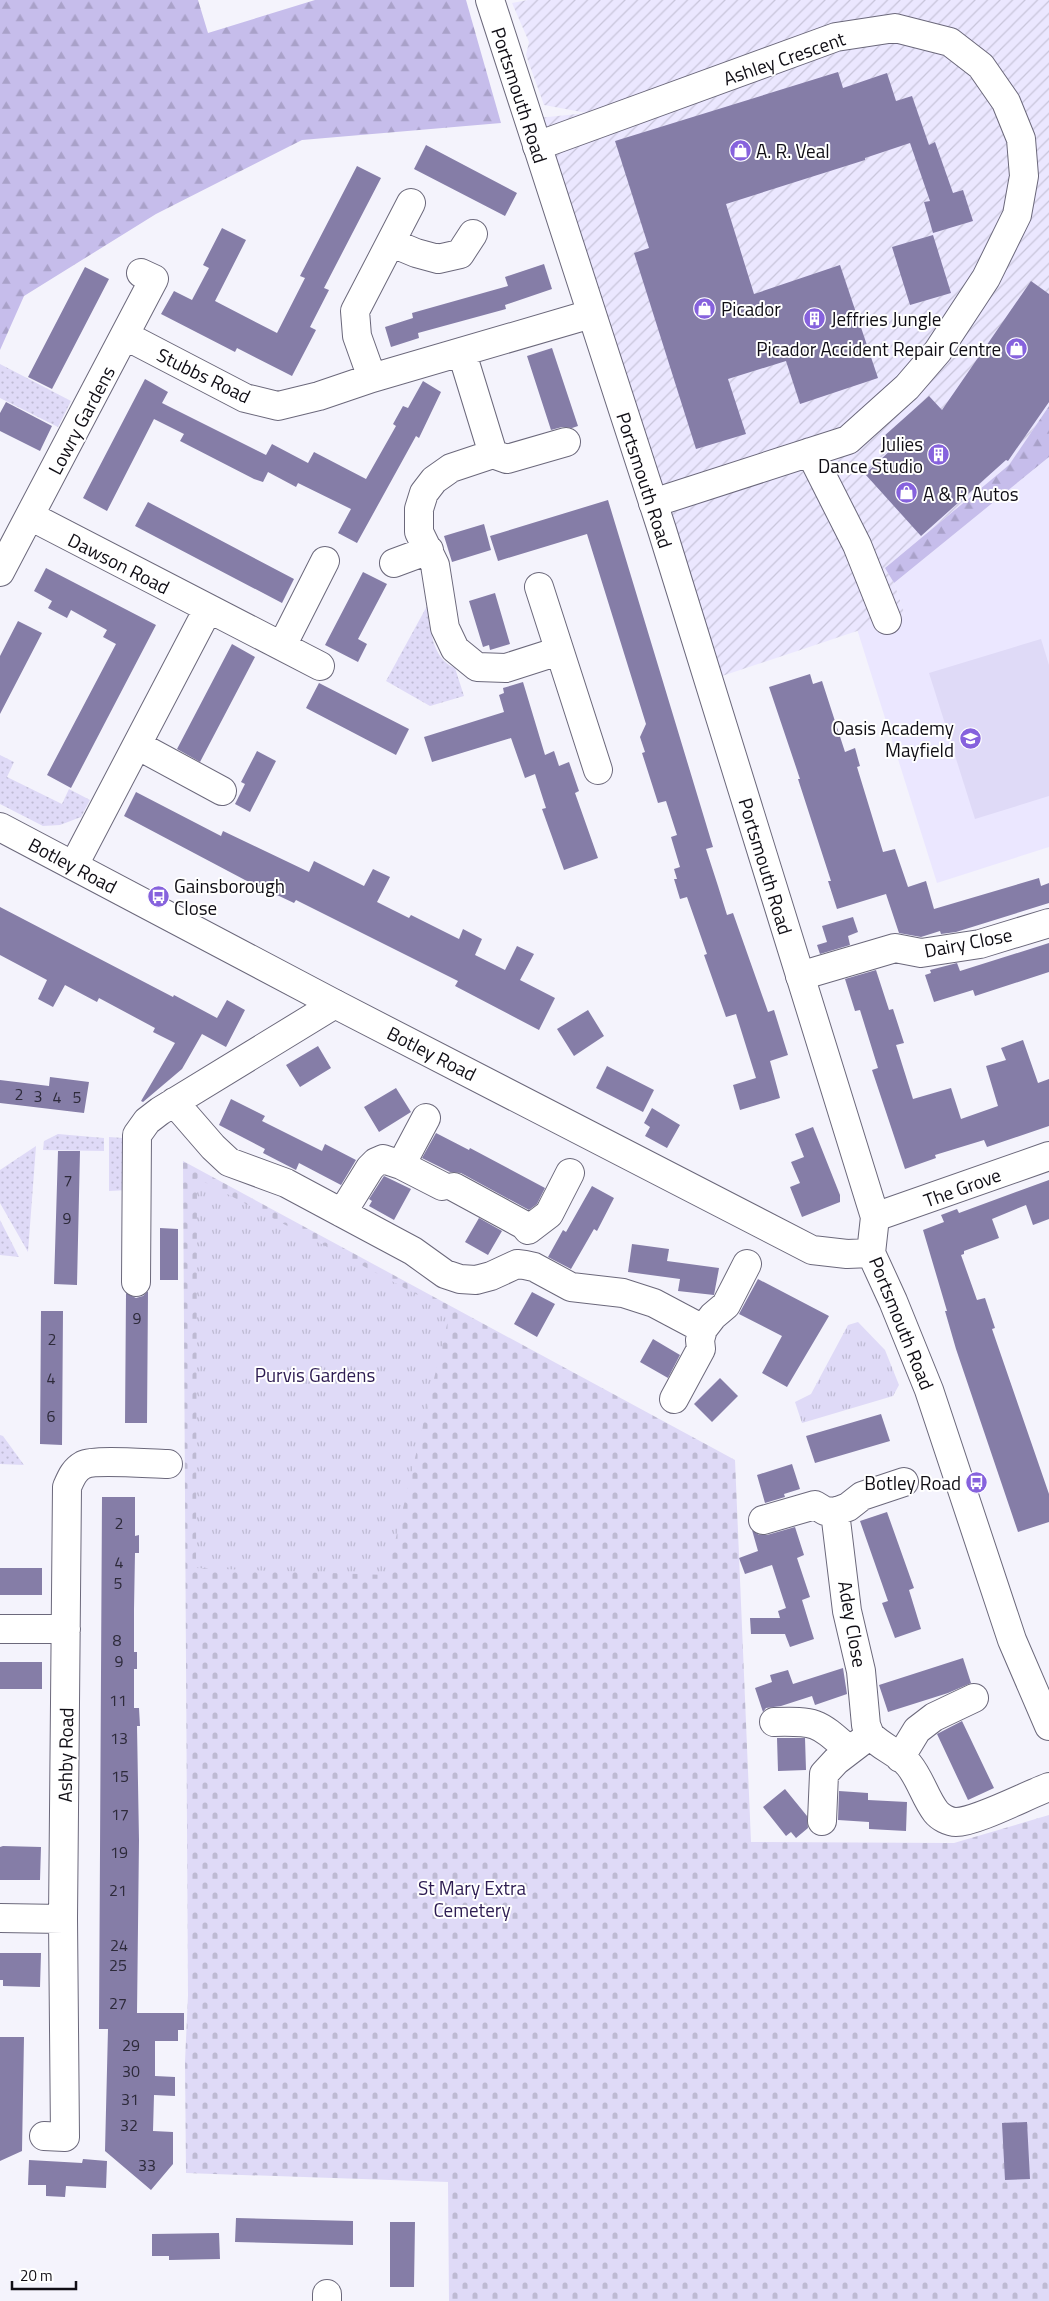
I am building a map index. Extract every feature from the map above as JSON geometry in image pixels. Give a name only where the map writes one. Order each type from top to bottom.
[{"type":"street","name":"Portsmouth Road","points":[[490,0],[590,314],[653,503],[876,1217],[870,1253],[893,1301],[930,1390],[1012,1640],[1049,1726]]},
{"type":"street","name":"Ashley Crescent","points":[[537,146],[836,37],[895,28],[950,42],[981,66],[1006,102],[1021,140],[1024,176],[1017,214],[986,278],[938,351],[907,387],[848,440],[653,503]]},
{"type":"street","points":[[372,378],[357,336],[356,311],[411,203]]},
{"type":"street","points":[[392,243],[416,253],[438,259],[460,254],[473,234]]},
{"type":"street","name":"Lowry Gardens","points":[[0,572],[126,336],[154,279],[141,273]]},
{"type":"street","name":"Stubbs Road","points":[[126,336],[245,398],[278,406],[319,396],[372,378],[590,314]]},
{"type":"street","points":[[462,352],[493,454]]},
{"type":"street","points":[[559,651],[506,668],[477,667],[455,650],[444,628],[435,565],[419,532],[419,509],[424,493],[434,480],[452,468],[493,454],[507,459],[566,442]]},
{"type":"street","points":[[810,452],[857,545],[887,620]]},
{"type":"street","name":"Dawson Road","points":[[30,516],[320,666]]},
{"type":"street","points":[[394,563],[429,550]]},
{"type":"street","points":[[282,646],[326,561]]},
{"type":"street","points":[[539,587],[598,770]]},
{"type":"street","points":[[74,865],[208,609]]},
{"type":"street","points":[[137,745],[222,791]]},
{"type":"street","name":"Botley Road","points":[[0,827],[335,1004],[812,1250],[847,1254],[870,1253]]},
{"type":"street","name":"Dairy Close","points":[[800,976],[895,948],[921,953],[980,944],[1049,923]]},
{"type":"street","points":[[136,1282],[137,1135],[148,1121],[174,1102],[335,1004]]},
{"type":"street","points":[[174,1102],[213,1147],[229,1162],[286,1182],[413,1250],[445,1274],[460,1279],[476,1280],[491,1276],[517,1264],[534,1267],[570,1288],[623,1293],[654,1304],[702,1339]]},
{"type":"street","points":[[401,1164],[426,1118]]},
{"type":"street","name":"The Grove","points":[[876,1217],[1049,1156]]},
{"type":"street","points":[[342,1213],[376,1162],[383,1159],[401,1164],[524,1225],[528,1230],[525,1265]]},
{"type":"street","points":[[528,1230],[550,1214],[570,1173]]},
{"type":"street","points":[[674,1399],[713,1316],[726,1305],[747,1264]]},
{"type":"street","name":"Ashby Road","points":[[65,2137],[63,1919],[67,1487],[72,1474],[84,1465],[101,1463],[168,1464]]},
{"type":"street","points":[[763,1520],[825,1509],[848,1507],[862,1496],[904,1482]]},
{"type":"street","name":"Adey Close","points":[[825,1509],[861,1671],[866,1725],[851,1749]]},
{"type":"street","points":[[0,1629],[66,1629]]},
{"type":"street","points":[[900,1758],[917,1730],[934,1717],[974,1698]]},
{"type":"street","points":[[774,1722],[808,1722],[818,1724],[851,1749]]},
{"type":"street","points":[[822,1821],[824,1774],[851,1749],[877,1744],[907,1763],[921,1781],[936,1812],[944,1819],[955,1822],[970,1819],[1049,1787]]},
{"type":"street","points":[[0,1918],[63,1919]]},
{"type":"shaded area","points":[[528,0],[1049,0],[1049,406],[1009,465],[885,568],[894,583],[905,615],[716,678],[528,119],[587,113],[544,105],[526,55],[529,42],[512,3]]},
{"type":"shaded area","name":"Oasis Academy Mayfield","points":[[1049,457],[1049,847],[937,883],[857,629],[905,615],[894,583]]},
{"type":"green space","points":[[0,0],[198,0],[208,33],[315,0],[466,0],[501,123],[302,140],[156,214],[24,296],[0,350]]},
{"type":"green space","points":[[0,364],[71,401],[58,427],[0,398]]},
{"type":"green space","points":[[1049,406],[1049,457],[894,583],[885,568],[1009,465]]},
{"type":"green space","points":[[427,606],[431,633],[437,650],[447,663],[455,668],[464,696],[430,706],[386,681]]},
{"type":"green space","points":[[1041,639],[1049,665],[1049,796],[975,819],[929,673]]},
{"type":"green space","points":[[0,755],[14,762],[7,777],[62,804],[69,789],[90,800],[81,817],[60,825],[43,826],[0,804]]},
{"type":"green space","points":[[58,1134],[104,1138],[104,1151],[43,1150],[44,1141]]},
{"type":"green space","points":[[109,1137],[123,1138],[128,1142],[128,1190],[109,1191]]},
{"type":"green space","points":[[36,1146],[28,1252],[0,1203],[0,1170]]},
{"type":"green space","name":"St Mary Extra Cemetery","points":[[183,1161],[735,1460],[751,1842],[954,1843],[1049,1815],[1049,2301],[449,2301],[448,2182],[186,2173],[185,2062],[188,1995]]},
{"type":"green space","name":"Purvis Gardens","points":[[197,1178],[450,1312],[387,1575],[196,1568]]},
{"type":"green space","points":[[0,1220],[19,1257],[0,1255]]},
{"type":"green space","points":[[858,1322],[885,1350],[899,1385],[893,1396],[802,1423],[795,1402],[811,1394],[848,1325]]},
{"type":"green space","points":[[0,1435],[3,1436],[24,1465],[0,1464]]},
{"type":"building","points":[[838,72],[843,88],[887,73],[896,101],[912,96],[929,145],[935,142],[953,193],[963,190],[973,221],[933,233],[924,202],[930,201],[910,143],[865,158],[865,160],[726,204],[754,294],[840,265],[878,378],[800,404],[786,361],[728,379],[746,434],[696,449],[634,253],[649,248],[615,141]]},
{"type":"building","points":[[426,145],[517,193],[505,216],[414,169]]},
{"type":"building","points":[[357,166],[381,178],[324,288],[329,290],[310,327],[316,330],[292,376],[237,348],[235,352],[161,314],[174,291],[192,300],[209,268],[203,265],[222,228],[246,240],[215,301],[277,333],[305,278],[300,276]]},
{"type":"building","points":[[933,235],[951,293],[910,305],[892,247]]},
{"type":"building","points":[[544,264],[552,289],[505,305],[506,309],[418,333],[419,338],[391,347],[385,327],[413,318],[412,313],[508,286],[505,277]]},
{"type":"building","points":[[85,267],[109,279],[52,389],[28,377]]},
{"type":"building","points":[[1031,281],[1049,294],[1049,402],[1008,461],[1006,460],[921,536],[865,474],[893,448],[883,437],[929,396],[942,410]]},
{"type":"building","points":[[552,348],[578,426],[572,428],[562,427],[551,430],[527,356]]},
{"type":"building","points":[[145,379],[168,392],[162,403],[266,455],[272,444],[308,463],[314,452],[366,479],[396,426],[393,424],[403,406],[408,408],[423,381],[441,392],[419,438],[416,436],[357,543],[338,533],[351,509],[298,483],[296,487],[268,472],[263,482],[254,479],[180,441],[184,434],[154,419],[107,511],[83,498]]},
{"type":"building","points":[[6,402],[52,426],[40,451],[0,431],[0,413]]},
{"type":"building","points":[[608,500],[713,847],[706,849],[727,915],[733,913],[768,1012],[774,1010],[788,1055],[770,1061],[780,1098],[740,1110],[733,1085],[756,1078],[736,1014],[726,1017],[704,955],[707,954],[687,897],[680,899],[674,879],[677,879],[674,869],[680,867],[671,837],[677,835],[666,801],[658,803],[642,753],[645,752],[640,737],[646,724],[587,534],[498,561],[490,536]]},
{"type":"building","points":[[148,502],[294,579],[282,603],[135,526]]},
{"type":"building","points":[[484,524],[491,550],[452,562],[444,536]]},
{"type":"building","points":[[46,568],[156,625],[71,788],[47,775],[116,644],[103,637],[107,630],[71,610],[67,618],[48,608],[52,601],[34,591]]},
{"type":"building","points":[[363,572],[387,584],[358,639],[367,644],[358,662],[325,645]]},
{"type":"building","points":[[495,593],[510,644],[490,650],[489,645],[483,647],[469,601]]},
{"type":"building","points":[[18,621],[42,633],[0,714],[0,656]]},
{"type":"building","points":[[232,644],[255,657],[200,762],[177,749]]},
{"type":"building","points":[[810,674],[813,684],[822,681],[845,752],[855,748],[860,766],[857,767],[883,852],[895,849],[908,887],[926,881],[934,909],[1039,878],[1041,886],[1049,883],[1049,903],[956,932],[941,934],[940,931],[921,937],[899,933],[886,894],[837,909],[828,881],[831,881],[798,779],[800,779],[769,687]]},
{"type":"building","points":[[523,682],[545,755],[554,751],[559,766],[569,762],[579,791],[575,793],[598,858],[564,870],[542,809],[546,808],[535,774],[525,778],[511,738],[432,762],[424,737],[504,712],[499,695],[504,693],[503,688]]},
{"type":"building","points":[[319,683],[409,729],[396,755],[306,708]]},
{"type":"building","points":[[257,751],[276,761],[250,812],[235,804],[245,784],[241,782]]},
{"type":"building","points":[[136,792],[221,836],[223,831],[309,872],[314,861],[364,886],[373,869],[390,877],[377,902],[409,918],[411,915],[459,939],[463,929],[482,939],[475,955],[505,970],[517,946],[534,954],[520,980],[555,998],[539,1030],[455,986],[458,981],[296,900],[294,903],[245,880],[124,816]]},
{"type":"building","points":[[0,907],[217,1018],[227,1000],[245,1010],[226,1047],[202,1034],[182,1069],[143,1102],[141,1101],[175,1043],[153,1032],[155,1028],[99,998],[97,1002],[65,985],[53,1007],[38,999],[47,980],[0,955]]},
{"type":"building","points":[[853,917],[858,932],[848,936],[850,945],[820,954],[817,945],[827,942],[822,926]]},
{"type":"building","points":[[1049,943],[1049,972],[975,996],[973,990],[934,1002],[925,975],[931,973],[930,970],[957,963],[960,971]]},
{"type":"building","points":[[876,970],[889,1010],[893,1009],[904,1043],[896,1045],[913,1099],[951,1088],[961,1119],[998,1106],[986,1066],[1006,1060],[1001,1048],[1023,1040],[1038,1083],[1049,1079],[1049,1126],[987,1147],[984,1140],[935,1155],[936,1158],[905,1169],[872,1070],[878,1068],[860,1010],[855,1011],[845,979]]},
{"type":"building","points":[[588,1010],[604,1036],[574,1056],[557,1029]]},
{"type":"building","points":[[318,1046],[331,1068],[300,1087],[286,1065]]},
{"type":"building","points":[[607,1066],[654,1090],[643,1112],[596,1088]]},
{"type":"building","points":[[50,1077],[89,1082],[84,1113],[0,1103],[0,1080],[49,1086]]},
{"type":"building","points":[[396,1088],[411,1112],[379,1132],[364,1107]]},
{"type":"building","points":[[231,1099],[265,1116],[262,1121],[322,1151],[325,1144],[356,1160],[341,1185],[299,1163],[296,1170],[263,1153],[265,1149],[219,1125]]},
{"type":"building","points":[[652,1108],[680,1125],[667,1148],[645,1136],[650,1127],[644,1123]]},
{"type":"building","points":[[813,1127],[840,1195],[840,1202],[802,1217],[790,1187],[800,1183],[791,1162],[804,1157],[795,1134]]},
{"type":"building","points":[[436,1133],[469,1150],[470,1148],[545,1188],[537,1204],[529,1210],[461,1173],[450,1172],[422,1158]]},
{"type":"building","points":[[58,1151],[80,1151],[77,1285],[54,1284]]},
{"type":"building","points":[[384,1176],[411,1189],[394,1220],[369,1206],[372,1201],[369,1199]]},
{"type":"building","points":[[1049,1180],[1049,1219],[1033,1225],[1026,1205],[992,1219],[999,1238],[964,1251],[964,1254],[961,1255],[977,1300],[985,1298],[995,1328],[992,1329],[1049,1494],[1049,1522],[1018,1532],[956,1349],[923,1230],[944,1222],[941,1215],[957,1209],[959,1213]]},
{"type":"building","points":[[592,1186],[614,1198],[597,1231],[594,1229],[571,1269],[548,1257],[563,1230],[566,1232]]},
{"type":"building","points":[[479,1218],[502,1231],[488,1255],[465,1242]]},
{"type":"building","points":[[160,1228],[178,1229],[178,1280],[160,1280]]},
{"type":"building","points":[[632,1244],[669,1249],[667,1261],[719,1268],[714,1295],[678,1291],[680,1279],[628,1272]]},
{"type":"building","points":[[758,1279],[829,1316],[787,1387],[762,1373],[782,1336],[739,1314]]},
{"type":"building","points":[[148,1291],[147,1423],[125,1423],[126,1293],[136,1298],[143,1296]]},
{"type":"building","points":[[532,1292],[555,1304],[537,1337],[514,1324]]},
{"type":"building","points":[[41,1311],[63,1311],[62,1445],[40,1444]]},
{"type":"building","points":[[653,1339],[680,1355],[668,1378],[640,1362]]},
{"type":"building","points":[[720,1378],[738,1396],[712,1422],[694,1404]]},
{"type":"building","points":[[881,1414],[890,1441],[815,1463],[806,1436]]},
{"type":"building","points":[[792,1464],[800,1489],[784,1494],[785,1497],[765,1503],[757,1475]]},
{"type":"building","points":[[102,1497],[135,1497],[135,1536],[139,1535],[139,1553],[135,1553],[134,1609],[134,1652],[137,1652],[137,1669],[134,1669],[134,1708],[139,1708],[140,1726],[137,1726],[139,1840],[137,2013],[184,2013],[184,2030],[178,2030],[178,2041],[155,2041],[155,2076],[175,2077],[175,2096],[154,2095],[153,2131],[173,2132],[173,2164],[151,2190],[105,2151],[108,2029],[99,2029]]},
{"type":"building","points":[[887,1512],[914,1588],[909,1590],[921,1629],[895,1638],[882,1603],[888,1601],[860,1521]]},
{"type":"building","points":[[795,1527],[804,1555],[797,1558],[810,1597],[802,1600],[814,1639],[790,1647],[785,1634],[751,1634],[750,1618],[780,1618],[778,1611],[786,1608],[772,1565],[745,1574],[739,1558],[758,1551],[752,1530],[759,1535],[767,1535]]},
{"type":"building","points":[[0,1568],[42,1568],[42,1595],[0,1595]]},
{"type":"building","points":[[963,1658],[971,1683],[948,1693],[888,1712],[879,1685]]},
{"type":"building","points":[[0,1662],[42,1662],[42,1689],[0,1689]]},
{"type":"building","points":[[843,1668],[847,1694],[815,1705],[812,1696],[781,1706],[766,1708],[763,1712],[755,1688],[772,1682],[770,1675],[788,1670],[793,1684]]},
{"type":"building","points":[[962,1721],[994,1788],[968,1800],[937,1734]]},
{"type":"building","points":[[777,1738],[805,1738],[806,1770],[778,1771]]},
{"type":"building","points":[[785,1789],[807,1816],[808,1828],[796,1838],[791,1832],[786,1836],[763,1807]]},
{"type":"building","points":[[839,1791],[868,1793],[868,1800],[907,1802],[906,1831],[869,1829],[869,1822],[838,1820]]},
{"type":"building","points":[[0,1847],[41,1847],[40,1880],[0,1880]]},
{"type":"building","points":[[0,1953],[41,1953],[40,1987],[3,1986],[3,1980],[0,1980]]},
{"type":"building","points":[[0,2037],[24,2037],[22,2151],[0,2161]]},
{"type":"building","points":[[1027,2122],[1030,2179],[1005,2180],[1002,2123]]},
{"type":"building","points":[[83,2159],[107,2161],[106,2188],[66,2186],[65,2197],[46,2196],[46,2185],[28,2185],[29,2160],[82,2163]]},
{"type":"building","points":[[236,2218],[353,2221],[353,2245],[235,2242]]},
{"type":"building","points":[[390,2222],[415,2222],[414,2287],[390,2287]]},
{"type":"building","points":[[219,2233],[220,2259],[169,2260],[169,2256],[152,2256],[152,2234]]},
{"type":"place","name":"A. R. Veal","points":[[740,150]]},
{"type":"place","name":"Picador","points":[[705,308]]},
{"type":"place","name":"Jeffries Jungle","points":[[815,318]]},
{"type":"place","name":"Picador Accident Repair Centre","points":[[1017,348]]},
{"type":"place","name":"Julies Dance Studio","points":[[939,454]]},
{"type":"place","name":"A & R Autos","points":[[907,493]]},
{"type":"place","name":"Oasis Academy Mayfield","points":[[970,738]]},
{"type":"place","name":"Gainsborough Close","points":[[158,896]]},
{"type":"place","name":"Botley Road","points":[[977,1482]]}]
